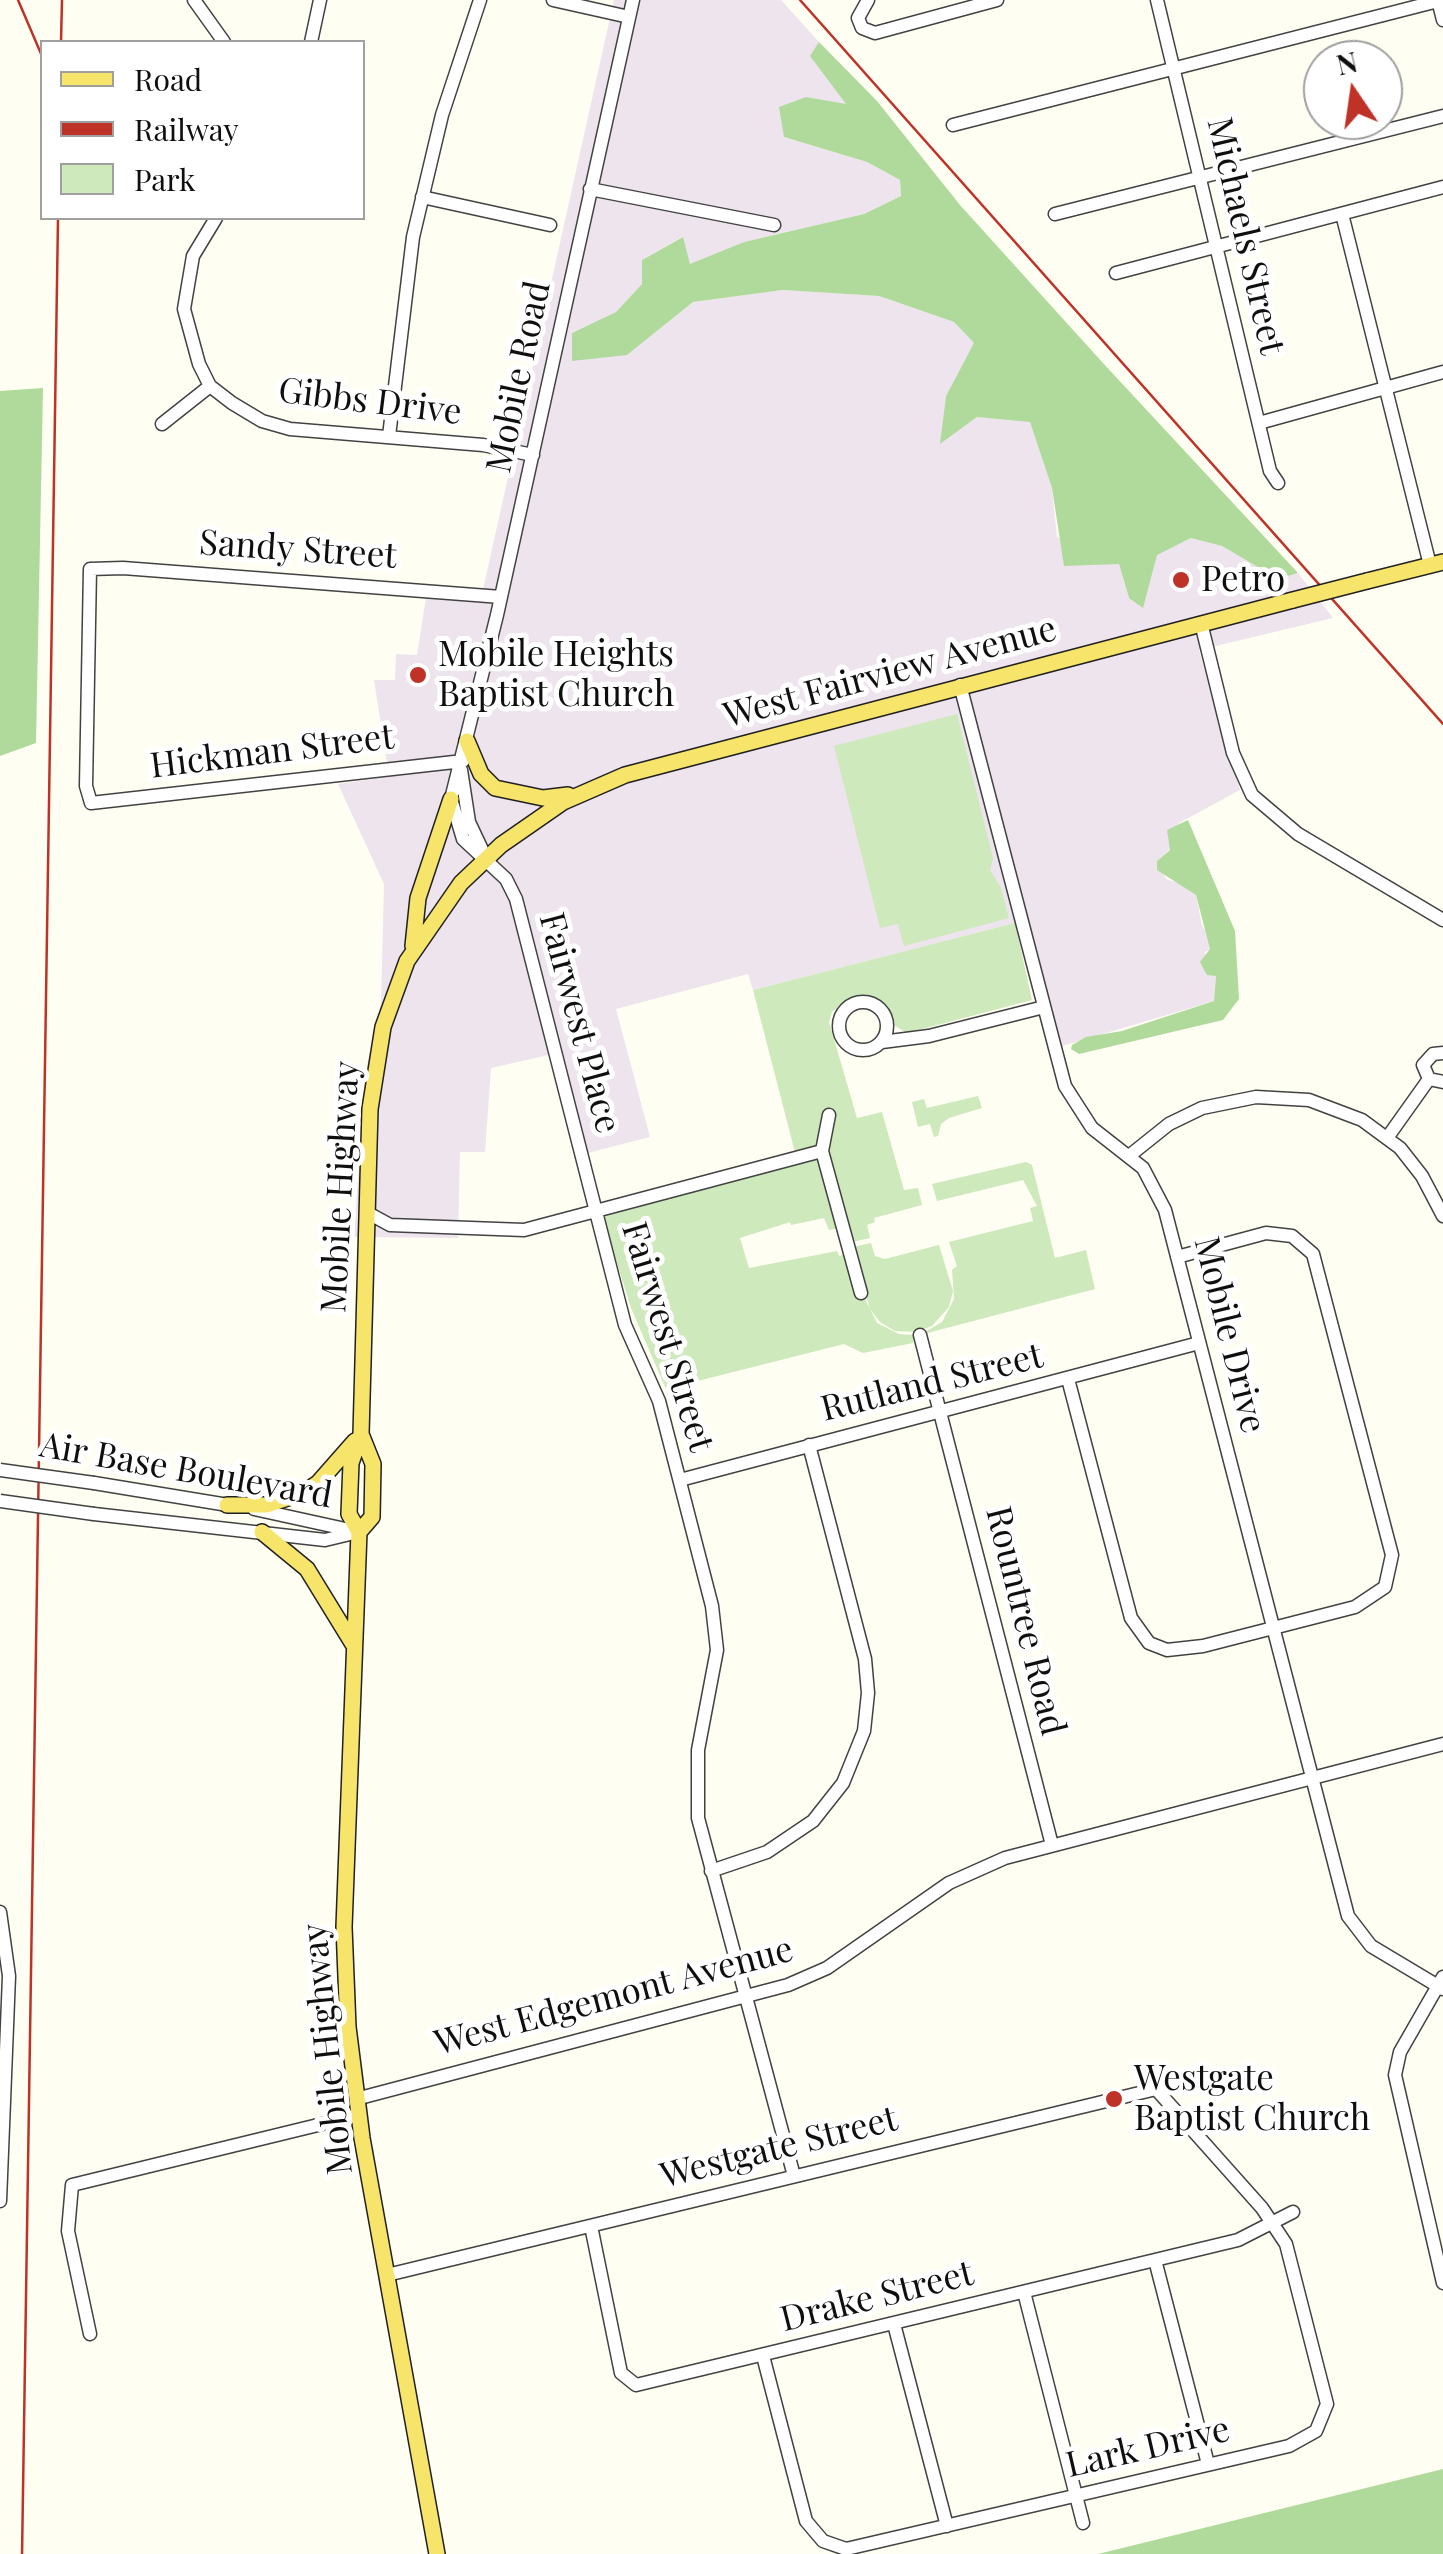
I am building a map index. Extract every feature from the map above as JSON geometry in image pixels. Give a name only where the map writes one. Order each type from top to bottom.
[{"type":"main road","name":"West Fairview Avenue","points":[[413,950],[454,891],[486,858],[538,818],[582,793],[666,760],[1437,564]]},
{"type":"main road","points":[[467,741],[480,774],[506,793],[543,798],[582,793]]},
{"type":"main road","points":[[413,950],[418,898],[450,799]]},
{"type":"main road","name":"Mobile Highway","points":[[413,950],[393,992],[377,1053],[370,1109],[361,1434],[351,1464],[348,1514],[359,1532],[344,1927],[358,2107],[437,2554]]},
{"type":"main road","points":[[227,1505],[266,1505],[303,1493],[318,1484],[361,1434]]},
{"type":"main road","name":"Mobile Highway","points":[[359,1532],[372,1516],[373,1464],[361,1434]]},
{"type":"main road","points":[[262,1532],[307,1569],[354,1647]]},
{"type":"street","points":[[194,0],[223,40]]},
{"type":"street","points":[[311,40],[320,0]]},
{"type":"street","points":[[388,436],[402,300],[422,197],[480,0]]},
{"type":"street","points":[[554,0],[629,17]]},
{"type":"street","name":"Mobile Road","points":[[450,799],[462,764],[501,597],[633,0]]},
{"type":"street","points":[[868,0],[859,12],[860,26],[875,33],[997,0]]},
{"type":"street","name":"Michaels Street","points":[[1157,0],[1270,471],[1278,483]]},
{"type":"street","points":[[953,126],[1438,0],[1443,20]]},
{"type":"street","points":[[1055,214],[1443,116]]},
{"type":"street","points":[[1116,273],[1443,187]]},
{"type":"street","points":[[590,189],[774,225]]},
{"type":"street","points":[[422,197],[550,225]]},
{"type":"street","points":[[1342,214],[1437,564]]},
{"type":"street","points":[[162,424],[210,386],[188,337],[184,296],[193,256],[215,220]]},
{"type":"street","points":[[1259,424],[1443,372]]},
{"type":"street","name":"Gibbs Drive","points":[[210,386],[248,414],[278,426],[533,455]]},
{"type":"street","name":"Sandy Street","points":[[88,802],[92,567],[501,597]]},
{"type":"street","points":[[1201,623],[1233,753],[1252,794],[1298,834],[1443,920]]},
{"type":"street","name":"Mobile Drive","points":[[960,685],[1072,1100],[1092,1128],[1129,1156],[1159,1192],[1353,1925],[1371,1946],[1441,1984]]},
{"type":"street","name":"Mobile Road","points":[[462,764],[469,822],[486,858]]},
{"type":"street","name":"Hickman Street","points":[[88,802],[462,764]]},
{"type":"street","points":[[450,799],[463,839],[486,858]]},
{"type":"street","name":"Fairwest Place","points":[[486,858],[516,899],[597,1211]]},
{"type":"street","points":[[882,1042],[929,1036],[1044,1007]]},
{"type":"street","points":[[1387,1138],[1436,1081],[1425,1060],[1443,1053]]},
{"type":"street","points":[[1129,1156],[1186,1115],[1256,1097],[1328,1106],[1362,1120],[1387,1138],[1422,1176],[1443,1216]]},
{"type":"street","points":[[830,1115],[822,1151],[861,1293]]},
{"type":"street","name":"Fairwest Street","points":[[368,1213],[390,1226],[518,1230],[822,1151]]},
{"type":"street","name":"Fairwest Street","points":[[597,1211],[625,1324],[660,1401],[716,1631],[715,1667],[694,1779],[698,1818],[794,2176]]},
{"type":"street","points":[[1068,1379],[1131,1618],[1141,1636],[1158,1648],[1178,1650],[1273,1628],[1366,1603],[1385,1587],[1392,1573],[1389,1540],[1318,1265],[1306,1245],[1278,1233],[1178,1257]]},
{"type":"street","name":"Rountree Road","points":[[920,1335],[1052,1845]]},
{"type":"street","name":"Rutland Street","points":[[680,1480],[1200,1343]]},
{"type":"street","points":[[711,1871],[768,1852],[813,1821],[842,1784],[864,1731],[868,1693],[865,1659],[809,1446]]},
{"type":"street","name":"Air Base Boulevard","points":[[0,1470],[227,1505],[359,1532]]},
{"type":"street","name":"Air Base Boulevard","points":[[0,1502],[324,1540],[359,1532]]},
{"type":"street","name":"West Edgemont Avenue","points":[[90,2334],[68,2231],[69,2194],[78,2182],[746,1997],[827,1968],[966,1874],[1052,1845],[1443,1744]]},
{"type":"street","points":[[0,1912],[9,1976],[0,2201]]},
{"type":"street","points":[[1441,1984],[1400,2052],[1395,2085],[1443,2283]]},
{"type":"street","name":"Westgate Street","points":[[387,2275],[1152,2088],[1164,2094],[1177,2110]]},
{"type":"street","name":"Lark Drive","points":[[763,2356],[806,2521],[817,2536],[846,2548],[1298,2443],[1316,2431],[1326,2412],[1326,2394],[1297,2271],[1273,2224],[1177,2110]]},
{"type":"street","name":"Drake Street","points":[[590,2226],[620,2373],[629,2382],[644,2385],[1238,2240],[1294,2212]]},
{"type":"street","points":[[1154,2260],[1208,2464]]},
{"type":"street","points":[[1024,2292],[1083,2522]]},
{"type":"street","points":[[894,2324],[947,2526]]},
{"type":"shaded area","points":[[614,0],[781,0],[819,42],[811,56],[847,105],[806,97],[784,137],[867,162],[900,180],[901,196],[864,214],[744,242],[690,265],[682,237],[642,260],[642,284],[616,312],[572,333],[627,355],[693,302],[783,290],[879,296],[954,322],[975,344],[946,396],[941,443],[977,417],[1030,421],[1052,488],[1057,537],[1119,564],[1129,598],[1157,554],[1191,538],[1222,546],[1278,579],[1298,573],[1333,618],[1199,650],[1240,790],[1179,823],[1170,849],[1157,861],[1166,879],[1182,884],[1196,895],[1202,926],[1210,937],[1211,950],[1204,952],[1216,975],[1214,1001],[1049,1050],[1015,923],[753,990],[748,974],[616,1009],[650,1137],[576,1156],[549,1055],[491,1068],[485,1152],[460,1152],[458,1238],[354,1237],[365,1074],[381,1002],[384,884],[338,784],[389,777],[374,680],[395,680],[396,654],[417,655],[426,598],[480,603]]},
{"type":"green space","points":[[819,42],[877,101],[960,205],[1298,573],[1278,579],[1222,546],[1191,538],[1157,555],[1143,608],[1129,598],[1119,564],[1064,566],[1052,488],[1030,422],[977,417],[940,444],[946,396],[974,343],[954,322],[879,296],[783,290],[693,302],[627,355],[572,361],[572,333],[616,312],[642,284],[642,260],[683,237],[690,264],[744,242],[864,214],[901,196],[900,180],[867,162],[784,137],[779,107],[806,97],[846,104],[810,56]]},
{"type":"green space","points":[[43,388],[36,743],[0,756],[0,391]]},
{"type":"green space","points":[[957,714],[993,858],[990,870],[1001,888],[1009,918],[904,946],[898,924],[880,928],[834,746]]},
{"type":"green space","points":[[1188,820],[1235,931],[1239,999],[1223,1020],[1079,1054],[1071,1049],[1072,1045],[1086,1037],[1122,1031],[1214,1001],[1216,976],[1207,975],[1200,962],[1210,949],[1196,895],[1157,870],[1157,861],[1170,850],[1167,830]]},
{"type":"green space","points":[[1015,923],[1032,1000],[907,1033],[894,1025],[883,1004],[868,996],[848,998],[832,1012],[829,1022],[857,1118],[882,1112],[904,1190],[918,1188],[922,1205],[874,1218],[875,1222],[867,1225],[870,1238],[843,1244],[840,1228],[829,1230],[824,1218],[791,1225],[790,1222],[740,1238],[749,1268],[837,1251],[839,1256],[846,1254],[857,1298],[864,1297],[877,1323],[899,1334],[913,1335],[913,1343],[863,1353],[844,1344],[666,1389],[631,1308],[604,1221],[606,1215],[798,1164],[753,990]]},
{"type":"green space","points":[[978,1096],[982,1108],[949,1118],[941,1124],[938,1136],[934,1137],[930,1124],[918,1127],[912,1102],[924,1099],[927,1108]]},
{"type":"green space","points":[[1026,1162],[1032,1165],[1055,1258],[1086,1250],[1095,1289],[920,1335],[942,1322],[954,1299],[952,1270],[957,1266],[949,1242],[1033,1221],[1030,1208],[1037,1206],[1023,1180],[937,1201],[932,1184]]},
{"type":"green space","points":[[871,1243],[875,1256],[885,1259],[939,1245],[953,1291],[949,1307],[932,1326],[916,1332],[895,1331],[880,1322],[870,1309],[853,1247]]},
{"type":"green space","points":[[1443,2469],[1443,2554],[1098,2554]]},
{"type":"railway","points":[[18,0],[40,51]]},
{"type":"railway","points":[[61,40],[62,0]]},
{"type":"railway","points":[[800,0],[1443,724]]},
{"type":"railway","points":[[22,2554],[58,220]]},
{"type":"place","name":"Petro","points":[[1181,580]]},
{"type":"place","name":"Mobile Heights Baptist Church","points":[[418,675]]},
{"type":"place","name":"Westgate Baptist Church","points":[[1114,2099]]}]
